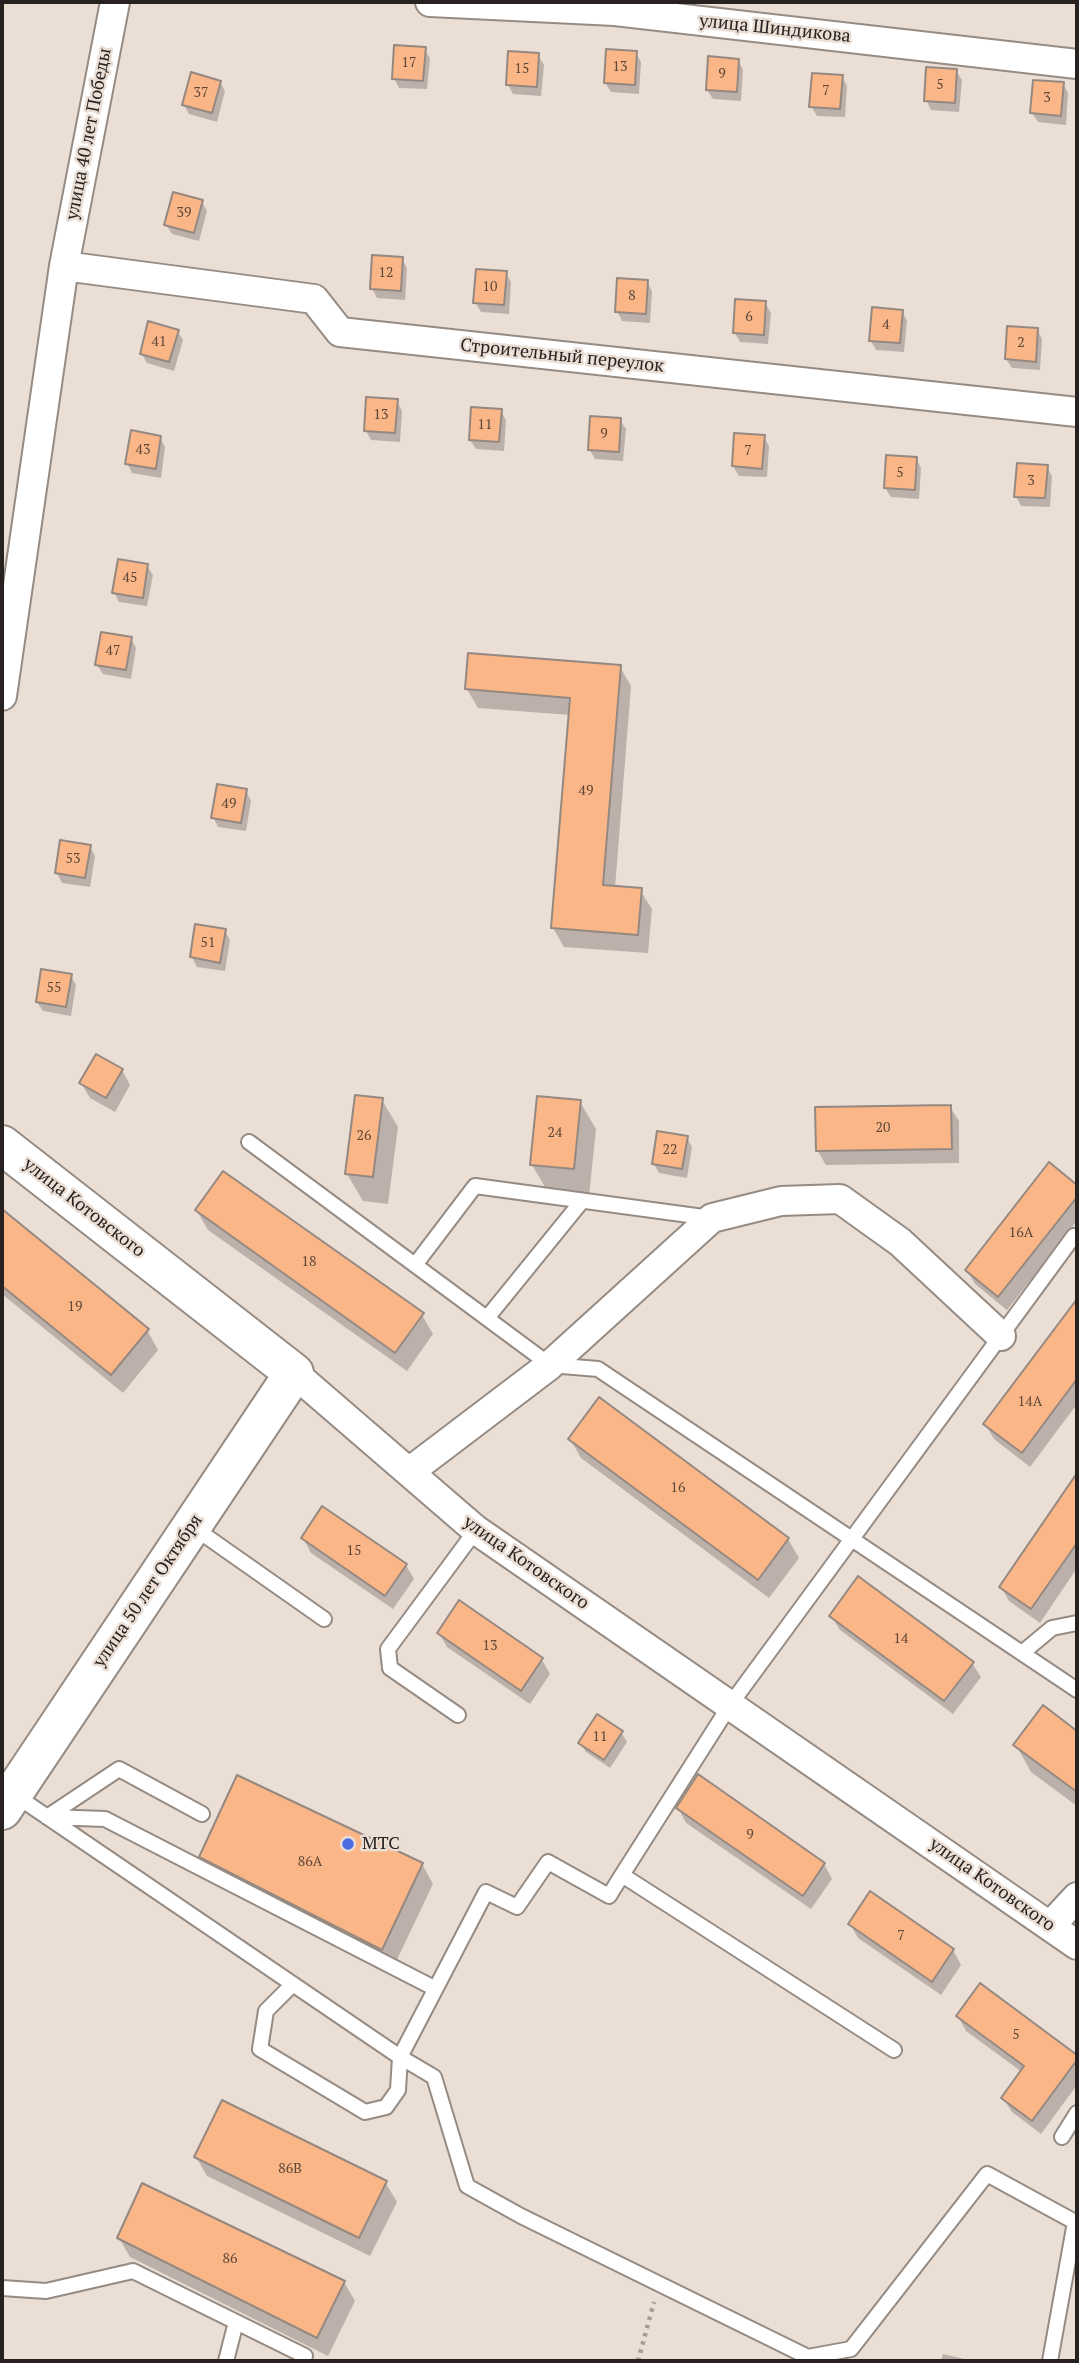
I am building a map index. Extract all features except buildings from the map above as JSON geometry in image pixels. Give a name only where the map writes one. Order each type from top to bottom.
[{"type":"main road","name":"улица Котовского","points":[[2,1144],[294,1373]]},
{"type":"main road","name":"улица 50 лет Октября","points":[[5,1796],[294,1373]]},
{"type":"street","points":[[93,2],[108,37]]},
{"type":"street","name":"улица 40 лет Победы","points":[[2,695],[64,266],[114,2]]},
{"type":"street","name":"улица Шиндикова","points":[[430,2],[615,6],[1077,64]]},
{"type":"street","name":"Строительный переулок","points":[[64,266],[314,299],[340,332],[1077,412]]},
{"type":"street","points":[[409,1472],[550,1365],[712,1218],[781,1201],[840,1199],[900,1242],[1001,1336]]},
{"type":"street","name":"улица Котовского","points":[[294,1373],[477,1530],[1077,1945]]},
{"type":"street","points":[[1051,1925],[1077,1897]]},
{"type":"lane","points":[[249,1142],[550,1365],[598,1369],[1077,1690]]},
{"type":"lane","points":[[415,1265],[475,1186],[712,1218]]},
{"type":"lane","points":[[487,1318],[582,1201]]},
{"type":"lane","points":[[293,1984],[266,2011],[260,2049],[365,2112],[386,2108],[398,2090],[400,2057],[486,1892],[517,1907],[548,1863],[609,1896],[730,1705],[1074,1236]]},
{"type":"lane","points":[[192,1526],[324,1619]]},
{"type":"lane","points":[[458,1715],[390,1668],[388,1648],[477,1530]]},
{"type":"lane","points":[[1023,1653],[1052,1628],[1077,1623]]},
{"type":"lane","points":[[47,1817],[119,1769],[202,1814]]},
{"type":"lane","points":[[5,1796],[47,1817],[400,2057],[434,2077],[467,2186],[521,2216],[808,2357],[850,2355],[987,2174],[1075,2222],[1050,2361]]},
{"type":"lane","points":[[47,1817],[105,1819],[434,1988]]},
{"type":"lane","points":[[622,1875],[894,2050]]},
{"type":"lane","points":[[1062,2137],[1077,2113]]},
{"type":"lane","points":[[2,2288],[46,2291],[133,2271],[305,2356],[303,2361]]},
{"type":"lane","points":[[226,2361],[236,2322]]},
{"type":"path","points":[[638,2361],[659,2284]]},
{"type":"place","name":"МТС","points":[[348,1844]]}]
